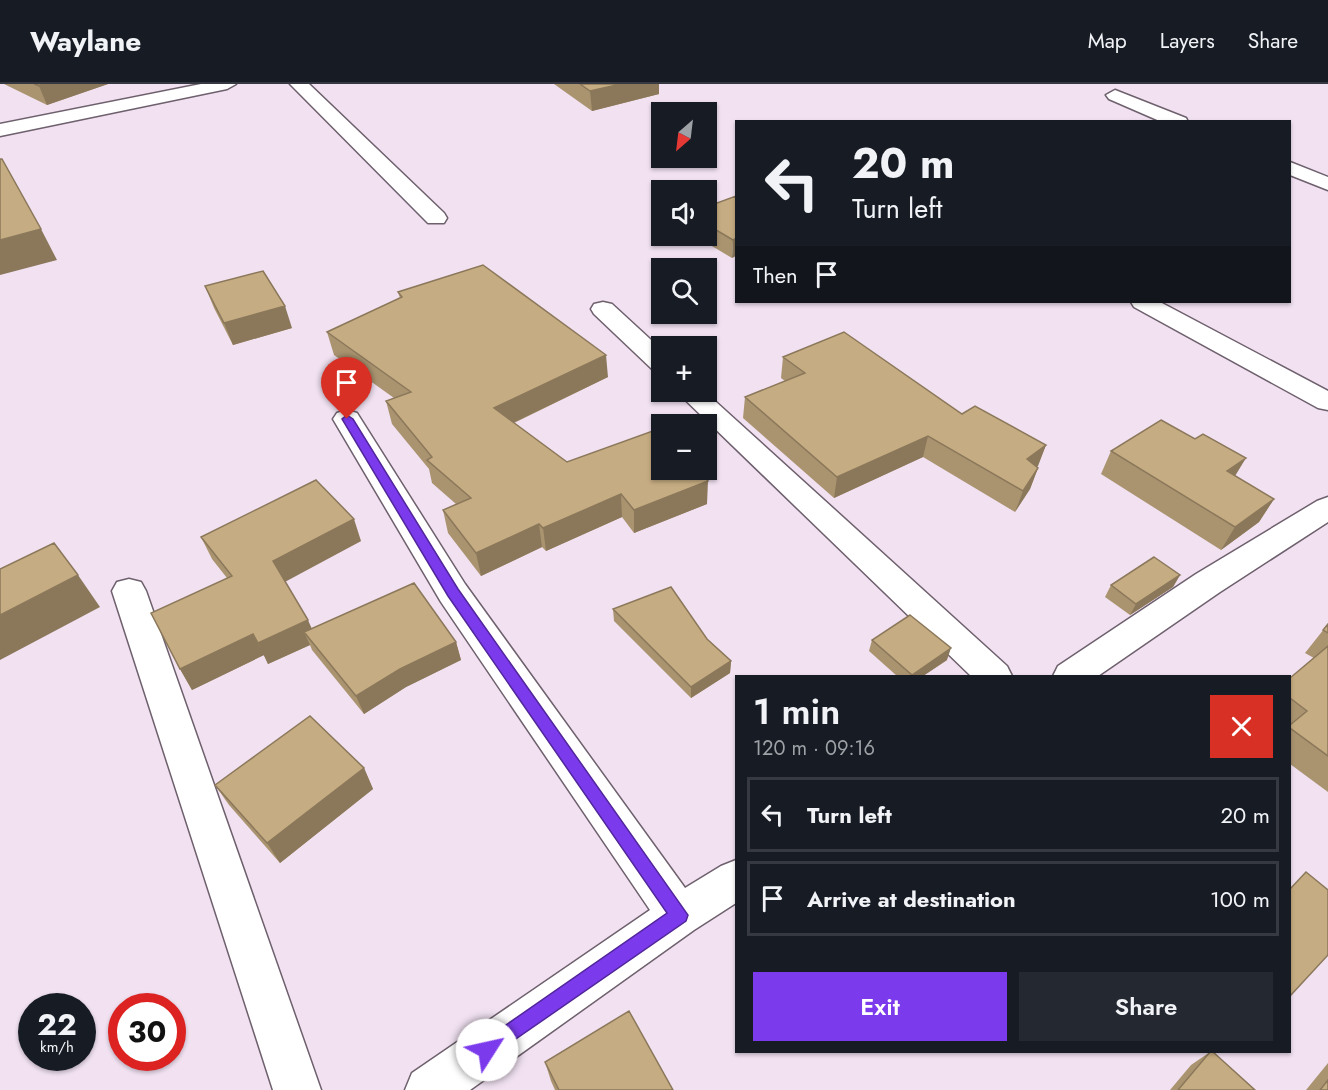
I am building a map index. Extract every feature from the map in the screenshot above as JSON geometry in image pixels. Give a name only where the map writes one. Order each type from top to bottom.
[{"type":"street","points":[[0,130],[227,84]]},
{"type":"street","points":[[299,84],[436,218]]},
{"type":"street","points":[[1115,95],[1174,120]]},
{"type":"street","points":[[1291,168],[1328,184]]},
{"type":"street","points":[[1145,303],[1328,402]]},
{"type":"street","points":[[603,309],[651,354]]},
{"type":"street","points":[[701,402],[993,675]]},
{"type":"street","points":[[347,419],[453,593],[679,915]]},
{"type":"street","points":[[1072,675],[1208,583],[1328,508]]},
{"type":"street","points":[[129,591],[297,1090]]},
{"type":"street","points":[[429,1090],[679,915],[735,881]]},
{"type":"building","points":[[580,84],[621,84],[590,91]]},
{"type":"building","points":[[0,159],[2,159],[41,229],[0,240]]},
{"type":"building","points":[[735,196],[735,239],[733,240],[717,231],[717,203]]},
{"type":"building","points":[[483,265],[606,355],[494,408],[567,462],[651,432],[651,480],[708,481],[634,510],[621,494],[543,528],[539,524],[476,553],[443,510],[471,498],[427,460],[432,457],[386,401],[411,392],[327,332],[402,297],[398,292]]},
{"type":"building","points":[[263,271],[285,306],[224,323],[205,286]]},
{"type":"building","points":[[844,332],[962,414],[975,406],[1046,445],[1027,459],[1038,468],[1023,491],[928,436],[837,477],[745,397],[805,373],[783,357]]},
{"type":"building","points":[[1161,420],[1195,439],[1203,434],[1246,458],[1227,471],[1274,499],[1235,527],[1111,451]]},
{"type":"building","points":[[316,480],[354,519],[273,561],[308,620],[258,643],[253,634],[180,669],[151,613],[232,576],[201,537]]},
{"type":"building","points":[[54,543],[78,575],[0,615],[0,569]]},
{"type":"building","points":[[1154,557],[1180,575],[1136,604],[1111,585]]},
{"type":"building","points":[[414,583],[456,642],[400,669],[356,696],[304,632]]},
{"type":"building","points":[[671,587],[707,639],[731,661],[691,687],[613,609]]},
{"type":"building","points":[[910,615],[951,648],[912,675],[872,640]]},
{"type":"building","points":[[1328,646],[1328,756],[1291,729],[1291,724],[1307,711],[1291,699],[1291,677]]},
{"type":"building","points":[[310,716],[364,768],[267,843],[215,785]]},
{"type":"building","points":[[1306,872],[1328,890],[1328,955],[1291,995],[1291,888]]},
{"type":"building","points":[[629,1011],[673,1090],[559,1090],[545,1062]]},
{"type":"building","points":[[1209,1053],[1214,1053],[1255,1090],[1178,1090]]},
{"type":"building","points":[[1328,1080],[1328,1090],[1320,1090]]},
{"type":"route","points":[[347,419],[453,593],[679,915],[487,1050]]}]
